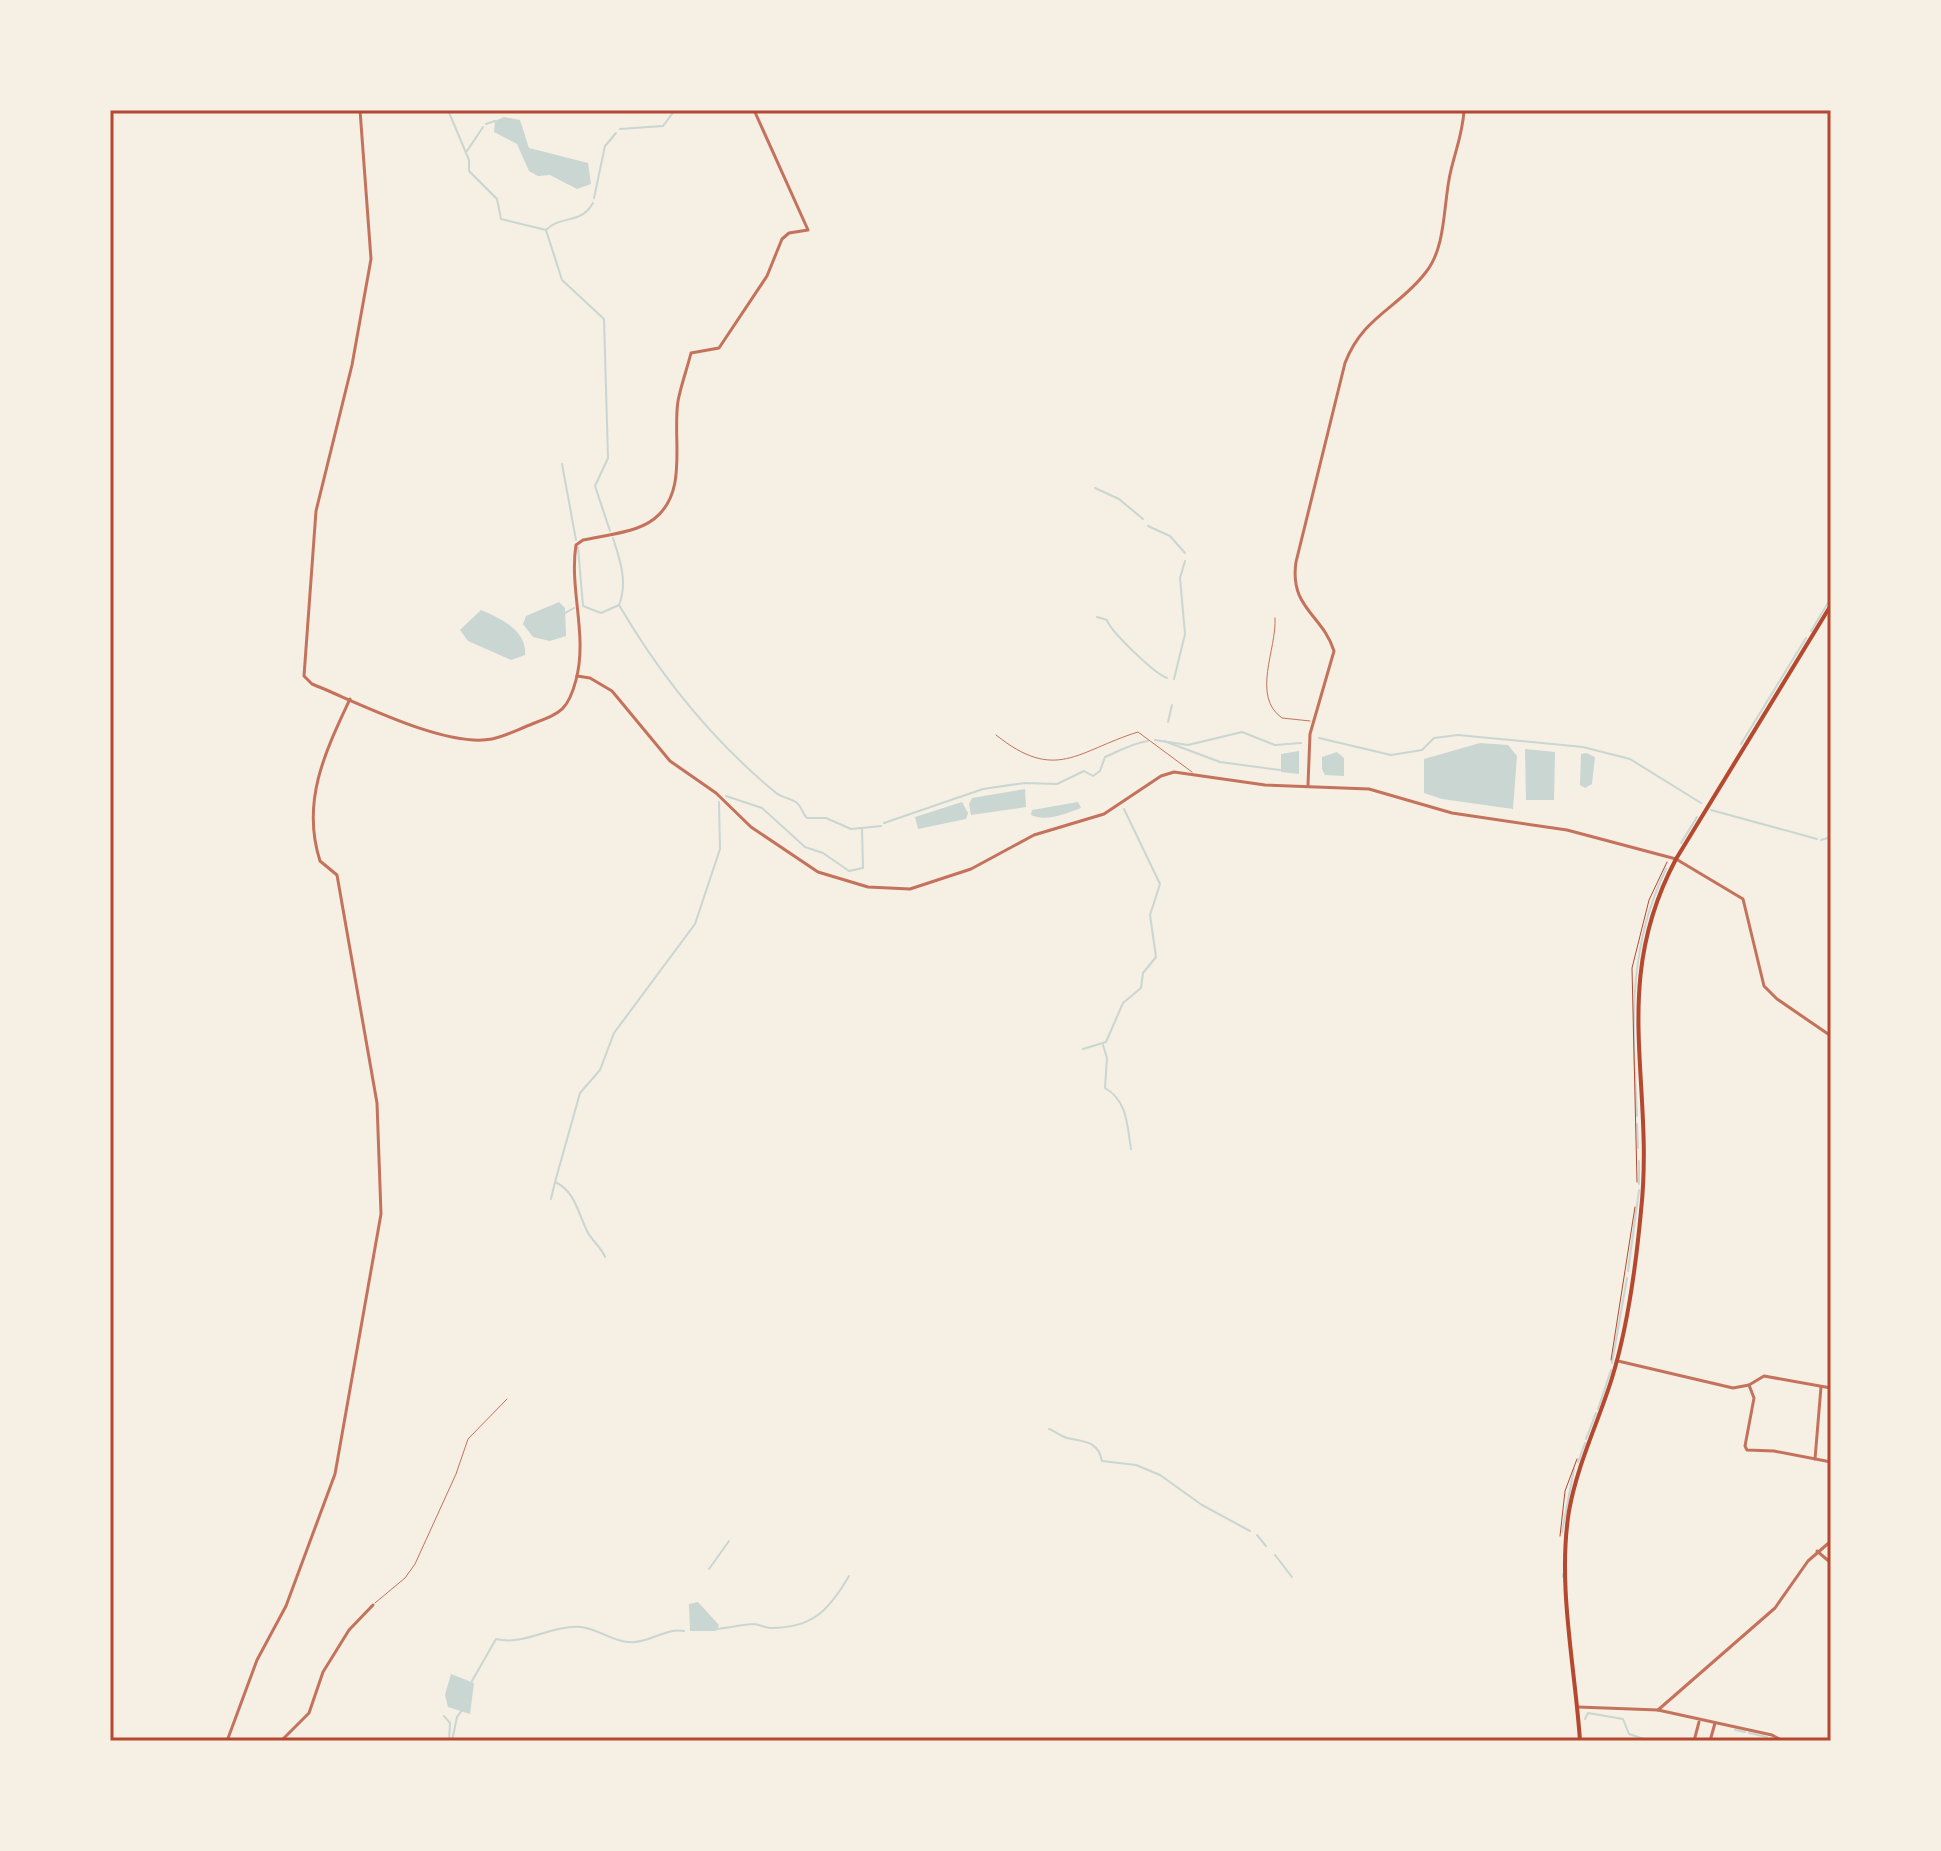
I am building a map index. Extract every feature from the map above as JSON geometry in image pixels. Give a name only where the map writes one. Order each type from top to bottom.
[{"type":"main road","points":[[1580,1741],[1566,1567],[1568,1518],[1580,1467],[1616,1360],[1642,1209],[1639,972],[1655,902],[1676,859],[1831,605]]},
{"type":"street","points":[[360,110],[371,259],[352,365],[316,511],[302,663],[304,676],[312,684],[413,726],[465,738],[491,739],[559,714],[577,676],[576,545],[654,520],[671,499],[676,474],[678,401],[691,353],[719,348],[767,276],[782,239],[789,233],[808,230],[754,110]]},
{"type":"street","points":[[1308,787],[1313,722],[1332,668],[1334,651],[1295,585],[1309,508],[1345,363],[1354,340],[1386,306],[1415,284],[1432,263],[1451,170],[1462,137],[1464,110]]},
{"type":"street","points":[[577,676],[590,678],[624,701],[670,761],[716,793],[751,827],[818,872],[868,887],[910,889],[951,876],[1034,835],[1104,814],[1161,776],[1192,772],[1265,785],[1369,789],[1452,813],[1567,830],[1676,859],[1743,899],[1764,986],[1777,999],[1831,1036]]},
{"type":"street","points":[[227,1741],[257,1660],[297,1580],[335,1474],[381,1214],[377,1103],[337,875],[322,865],[318,856],[313,795],[319,769],[350,699]]},
{"type":"street","points":[[1616,1360],[1733,1388],[1770,1376],[1831,1388]]},
{"type":"street","points":[[1749,1385],[1754,1398],[1745,1446],[1747,1450],[1831,1462]]},
{"type":"street","points":[[1815,1459],[1821,1386]]},
{"type":"street","points":[[1658,1710],[1775,1608],[1817,1551],[1831,1541]]},
{"type":"street","points":[[1817,1551],[1831,1563]]},
{"type":"street","points":[[281,1741],[309,1713],[323,1672],[349,1630],[373,1605]]},
{"type":"street","points":[[1578,1707],[1658,1710],[1783,1741]]},
{"type":"street","points":[[1694,1741],[1699,1720]]},
{"type":"street","points":[[1710,1741],[1715,1723]]},
{"type":"lane","points":[[1275,618],[1267,673],[1270,704],[1282,718],[1313,722]]},
{"type":"lane","points":[[996,735],[1038,758],[1056,763],[1138,732],[1192,772]]},
{"type":"lane","points":[[373,1605],[405,1578],[415,1564],[456,1474],[468,1439],[507,1399]]},
{"type":"path","points":[[1637,1187],[1632,968],[1649,900],[1669,857]]},
{"type":"path","points":[[1610,1366],[1636,1197]]},
{"type":"path","points":[[1561,1539],[1565,1491],[1579,1453]]},
{"type":"shaded area","points":[[504,117],[520,120],[529,148],[588,163],[591,184],[577,189],[550,175],[538,176],[529,171],[517,144],[494,132],[495,121]]},
{"type":"shaded area","points":[[559,602],[565,608],[566,636],[550,641],[533,637],[523,624],[526,616]]},
{"type":"shaded area","points":[[481,610],[504,621],[517,632],[522,639],[525,655],[511,660],[468,641],[460,630]]},
{"type":"shaded area","points":[[1480,743],[1508,745],[1517,756],[1513,809],[1442,799],[1424,793],[1424,759]]},
{"type":"shaded area","points":[[1525,749],[1555,752],[1554,800],[1526,800]]},
{"type":"shaded area","points":[[1299,751],[1299,774],[1281,772],[1281,754]]},
{"type":"shaded area","points":[[1337,752],[1344,758],[1344,776],[1325,775],[1322,757]]},
{"type":"shaded area","points":[[1581,754],[1595,757],[1592,784],[1585,788],[1580,785]]},
{"type":"shaded area","points":[[1025,789],[1026,807],[971,815],[969,804],[972,798]]},
{"type":"shaded area","points":[[962,802],[968,813],[966,819],[918,829],[915,817]]},
{"type":"shaded area","points":[[1078,802],[1081,808],[1062,815],[1043,818],[1031,815],[1032,810]]},
{"type":"shaded area","points":[[698,1602],[719,1625],[716,1631],[690,1631],[689,1604]]},
{"type":"shaded area","points":[[451,1674],[474,1683],[470,1714],[448,1707],[445,1695]]},
{"type":"waterway","points":[[448,110],[469,160],[469,171],[497,199],[501,219],[546,230],[562,280],[604,319],[608,458],[595,486],[610,531]]},
{"type":"waterway","points":[[620,129],[663,126],[675,110]]},
{"type":"waterway","points":[[486,124],[495,121]]},
{"type":"waterway","points":[[467,151],[483,127]]},
{"type":"waterway","points":[[594,198],[605,146],[616,133]]},
{"type":"waterway","points":[[546,230],[583,214],[593,203]]},
{"type":"waterway","points":[[562,464],[576,540]]},
{"type":"waterway","points":[[1095,488],[1119,499],[1143,519]]},
{"type":"waterway","points":[[1148,526],[1170,536],[1185,553]]},
{"type":"waterway","points":[[613,538],[623,579],[619,605],[670,681],[730,751],[780,796],[797,803],[807,818],[826,818],[851,829],[881,826]]},
{"type":"waterway","points":[[578,547],[583,606],[601,613],[619,605]]},
{"type":"waterway","points":[[1174,679],[1185,634],[1180,578],[1185,561]]},
{"type":"waterway","points":[[1811,631],[1831,598]]},
{"type":"waterway","points":[[565,613],[574,608]]},
{"type":"waterway","points":[[1097,617],[1107,620],[1134,652],[1167,678]]},
{"type":"waterway","points":[[1741,744],[1806,638]]},
{"type":"waterway","points":[[1168,722],[1172,705]]},
{"type":"waterway","points":[[1155,740],[1188,745],[1242,732],[1275,745],[1301,743]]},
{"type":"waterway","points":[[1319,738],[1391,755],[1422,750],[1434,738],[1458,735],[1583,747],[1630,759],[1701,803]]},
{"type":"waterway","points":[[884,823],[983,789],[1024,783],[1057,784],[1084,771],[1093,776],[1100,771],[1105,757],[1148,741]]},
{"type":"waterway","points":[[1164,741],[1220,762],[1280,770]]},
{"type":"waterway","points":[[726,796],[762,808],[805,847],[823,853],[849,871],[863,868],[862,829]]},
{"type":"waterway","points":[[605,1257],[587,1231],[572,1197],[555,1182],[580,1093],[600,1070],[614,1033],[695,924],[720,849],[719,802]]},
{"type":"waterway","points":[[1083,1049],[1106,1042],[1123,1003],[1141,988],[1143,973],[1156,957],[1150,915],[1160,884],[1124,809]]},
{"type":"waterway","points":[[1711,810],[1817,839]]},
{"type":"waterway","points":[[1681,843],[1697,817]]},
{"type":"waterway","points":[[1821,840],[1831,837]]},
{"type":"waterway","points":[[1637,1116],[1634,1021],[1638,960],[1653,900],[1666,869]]},
{"type":"waterway","points":[[1103,1045],[1107,1058],[1105,1088],[1113,1093],[1122,1107],[1131,1149]]},
{"type":"waterway","points":[[1637,1124],[1638,1148]]},
{"type":"waterway","points":[[1639,1161],[1639,1184]]},
{"type":"waterway","points":[[551,1199],[555,1182]]},
{"type":"waterway","points":[[1628,1271],[1639,1190]]},
{"type":"waterway","points":[[1612,1363],[1627,1278]]},
{"type":"waterway","points":[[1598,1409],[1611,1370]]},
{"type":"waterway","points":[[1586,1439],[1596,1413]]},
{"type":"waterway","points":[[1049,1429],[1093,1446],[1102,1461],[1136,1465],[1160,1475],[1202,1505],[1250,1531]]},
{"type":"waterway","points":[[1578,1462],[1585,1443]]},
{"type":"waterway","points":[[1562,1532],[1574,1469]]},
{"type":"waterway","points":[[1257,1535],[1266,1546]]},
{"type":"waterway","points":[[709,1569],[729,1541]]},
{"type":"waterway","points":[[1275,1555],[1292,1577]]},
{"type":"waterway","points":[[715,1629],[753,1624],[769,1628],[786,1627],[809,1621],[827,1607],[849,1576]]},
{"type":"waterway","points":[[472,1681],[496,1639],[517,1640],[558,1629],[581,1627],[621,1641],[635,1642],[671,1631],[684,1631]]},
{"type":"waterway","points":[[452,1741],[457,1717],[462,1710]]},
{"type":"waterway","points":[[1585,1719],[1588,1713],[1623,1719],[1629,1734],[1650,1741]]},
{"type":"waterway","points":[[444,1716],[450,1723],[449,1741]]},
{"type":"waterway","points":[[1735,1730],[1745,1732]]},
{"type":"waterway","points":[[1749,1733],[1767,1737]]},
{"type":"waterway","points":[[1771,1738],[1780,1741]]}]
